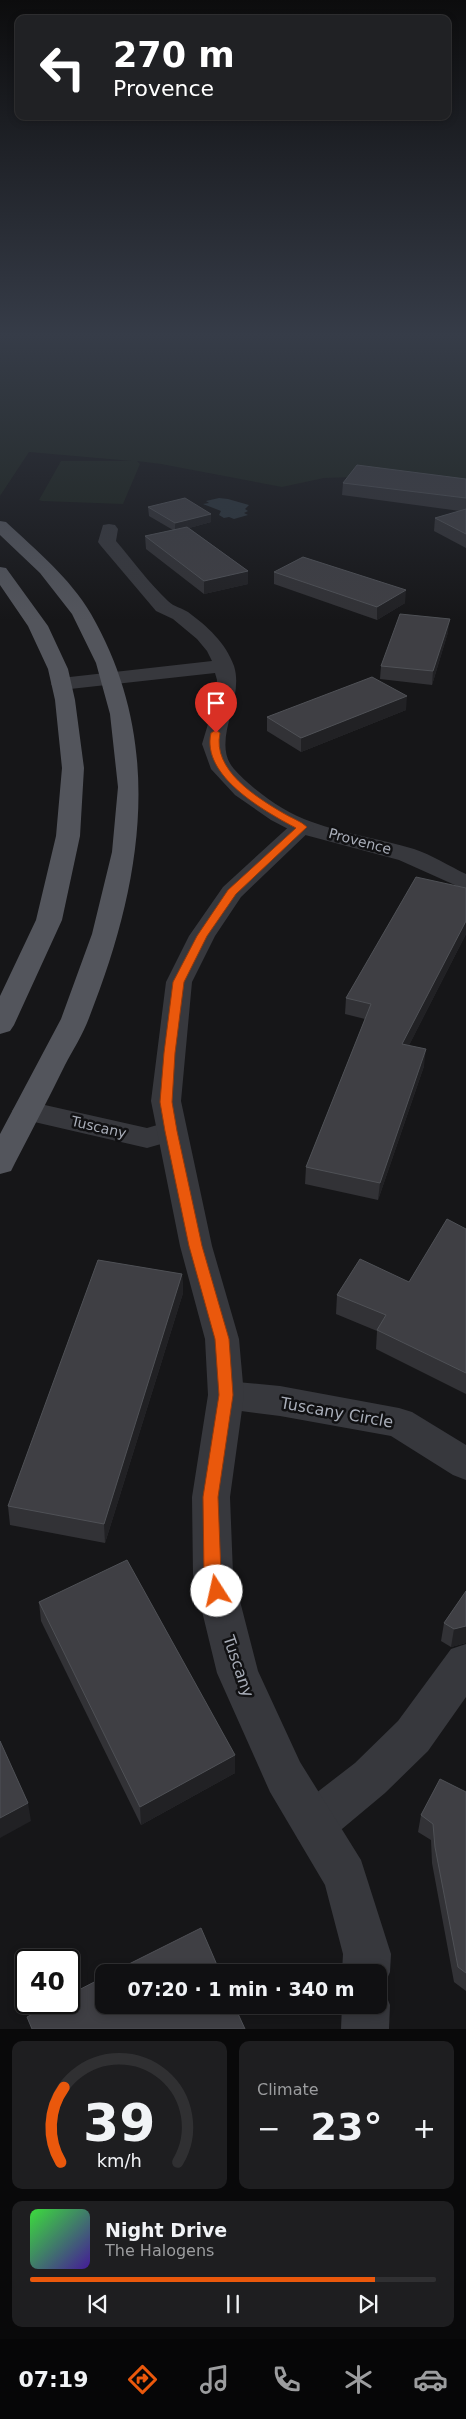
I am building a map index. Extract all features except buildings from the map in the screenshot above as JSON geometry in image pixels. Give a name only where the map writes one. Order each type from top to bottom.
[{"type":"main road","points":[[0,526],[46,570],[81,613],[108,671],[121,714],[129,787],[124,852],[104,934],[75,1019],[0,1163]]},
{"type":"main road","points":[[0,572],[38,626],[59,677],[73,768],[68,836],[48,920],[0,1025]]},
{"type":"street","points":[[59,677],[220,658],[204,635],[180,615],[163,607],[107,542],[108,529]]},
{"type":"street","name":"Provence","points":[[220,658],[227,680],[224,704],[213,744],[222,769],[243,790],[279,815],[302,827],[408,855],[466,883]]},
{"type":"street","name":"Tuscany","points":[[302,827],[232,892],[202,936],[179,982],[166,1102],[196,1246],[222,1339],[226,1395],[211,1497],[213,1574],[238,1673],[285,1777],[345,1876],[366,1954],[366,1964]]},
{"type":"street","name":"Tuscany","points":[[27,1110],[147,1138],[171,1131]]},
{"type":"street","name":"Tuscany Circle","points":[[226,1395],[280,1401],[399,1423],[466,1464]]},
{"type":"street","points":[[314,1823],[370,1778],[412,1736],[466,1663]]},
{"type":"street","points":[[365,2029],[366,2014]]},
{"type":"shaded area","points":[[0,432],[466,432],[466,482],[419,475],[324,478],[282,487],[137,461],[140,464],[123,504],[42,501],[39,500],[61,461],[132,461],[29,452],[0,496]]},
{"type":"shaded area","points":[[219,498],[249,505],[245,509],[248,511],[244,513],[248,515],[234,519],[224,518],[219,515],[221,511],[203,504],[209,503],[206,501]]},
{"type":"route","points":[[216,733],[213,744],[222,769],[243,790],[279,815],[302,827],[232,892],[202,936],[179,982],[170,1053],[166,1102],[171,1131],[196,1246],[222,1339],[226,1395],[211,1497],[213,1574],[217,1591]]}]
